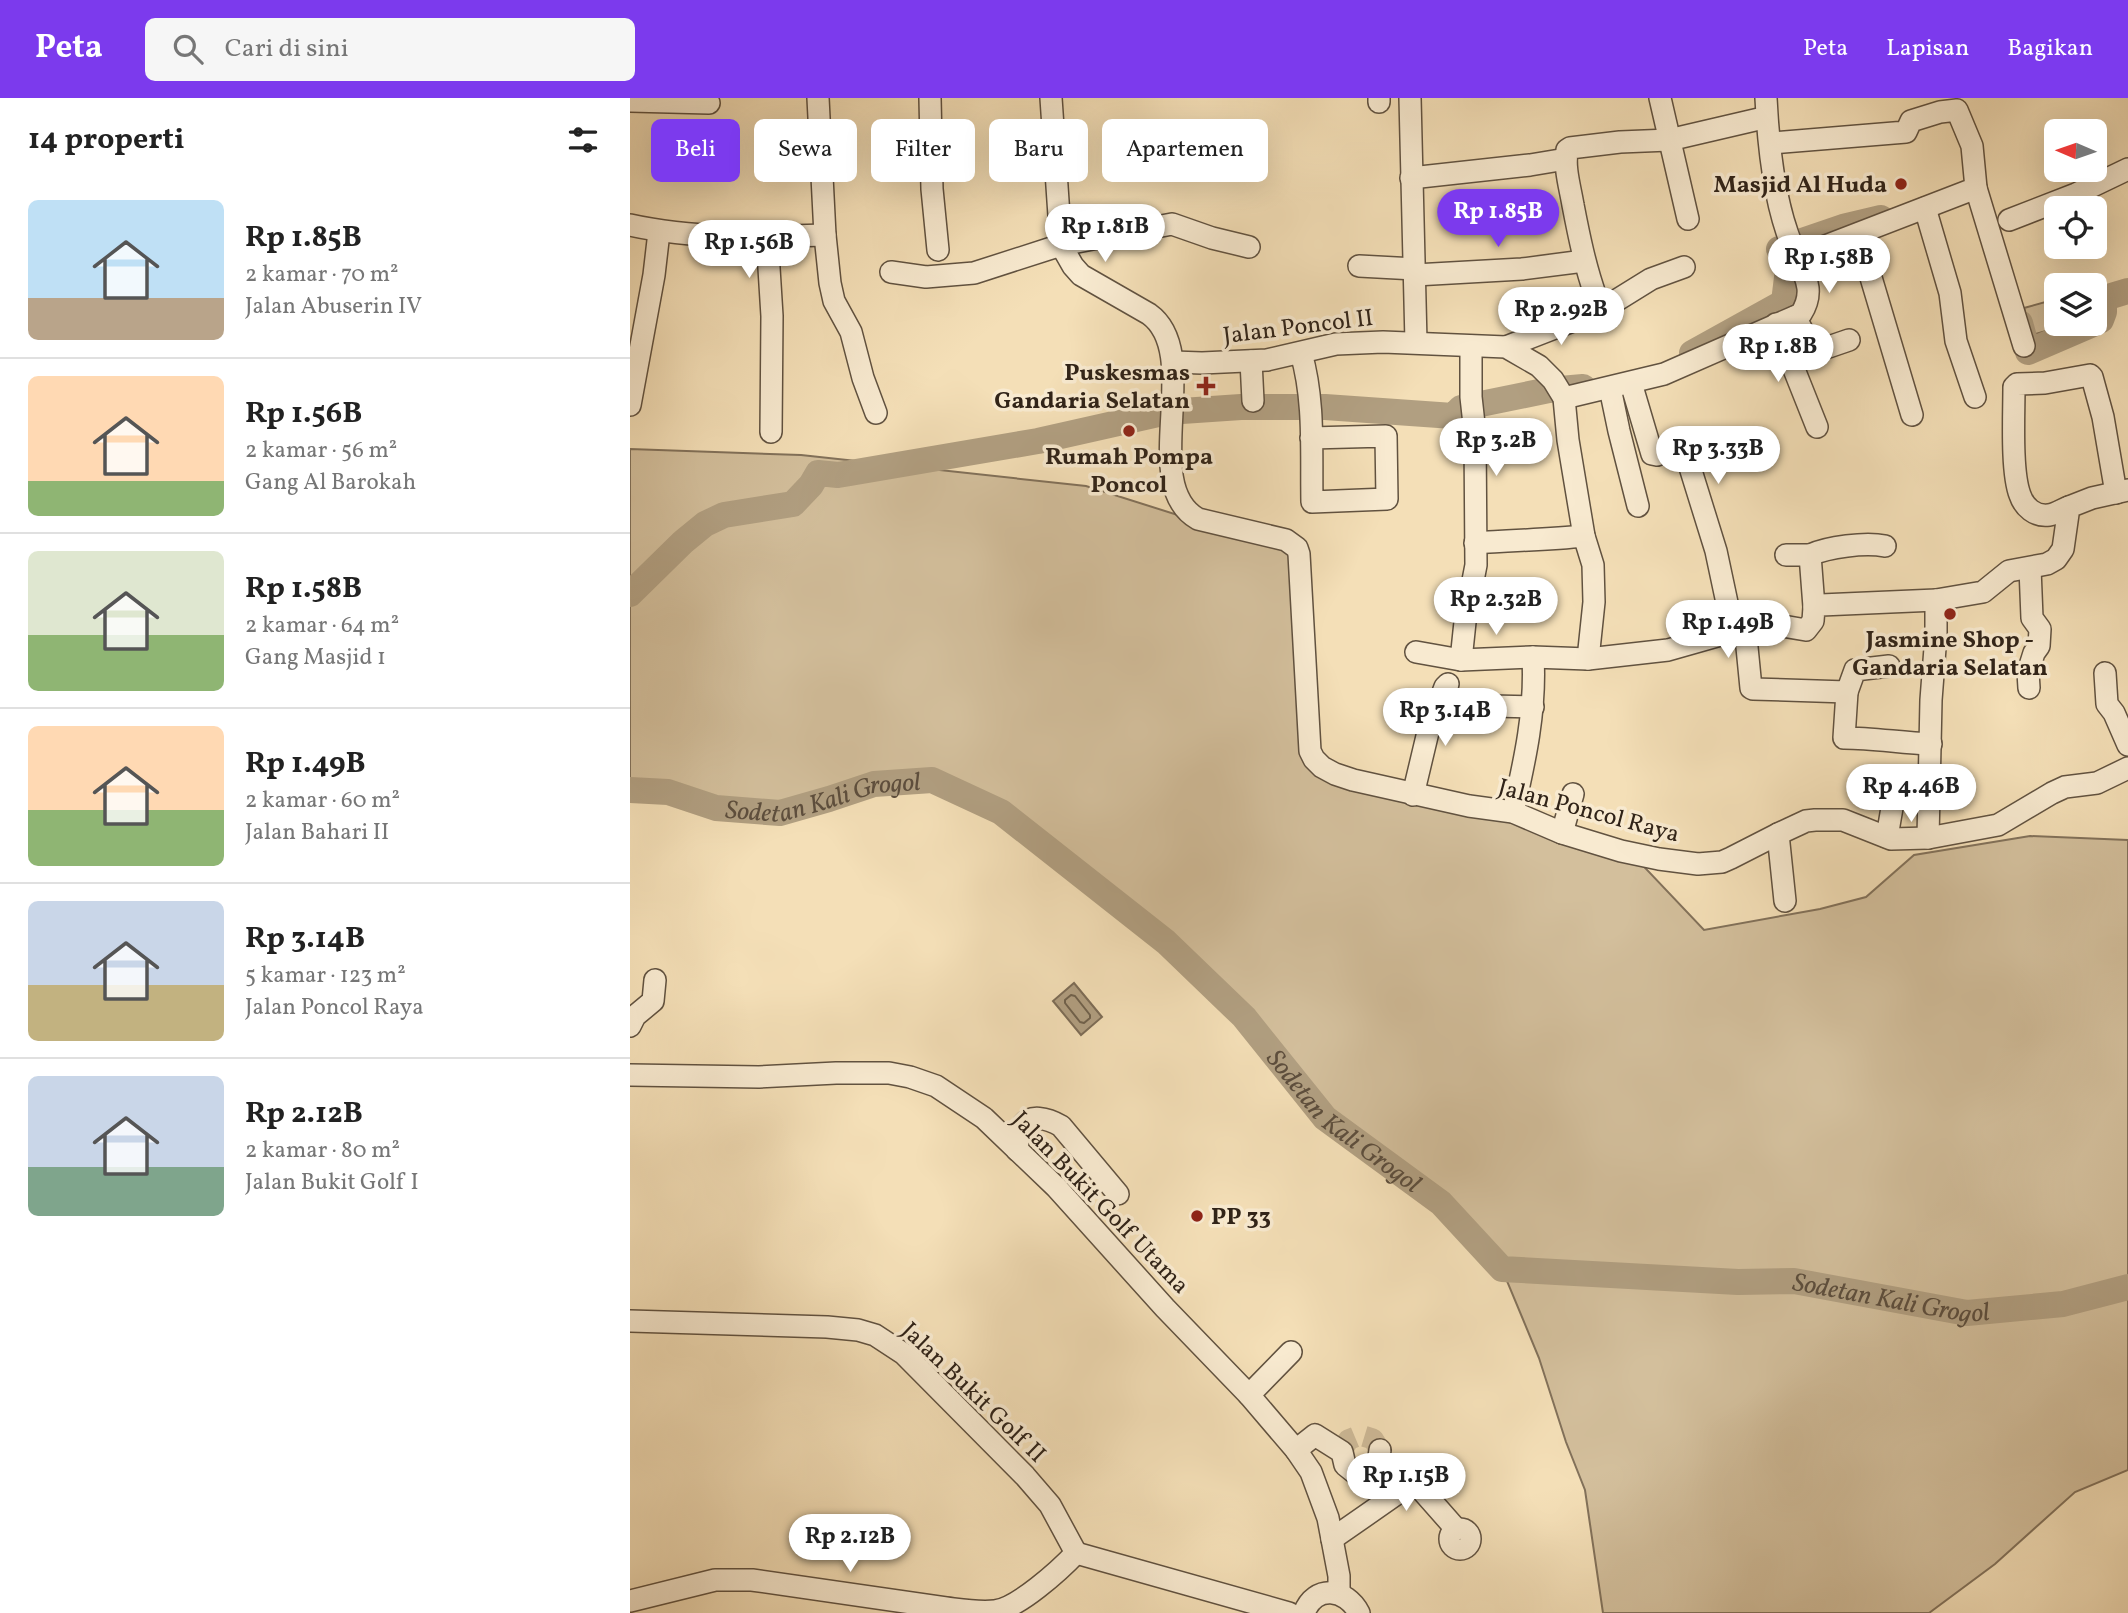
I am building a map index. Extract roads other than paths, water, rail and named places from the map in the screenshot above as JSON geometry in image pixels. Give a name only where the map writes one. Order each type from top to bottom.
[{"type":"street","points":[[818,98],[825,235],[834,300],[851,332],[876,413]]},
{"type":"street","points":[[930,98],[932,189],[938,250]]},
{"type":"street","points":[[1051,98],[1061,245]]},
{"type":"street","points":[[1410,98],[1416,342]]},
{"type":"street","points":[[1660,98],[1688,219]]},
{"type":"street","points":[[1588,659],[1594,602],[1593,565],[1584,536],[1561,392],[1610,388],[1664,374],[1801,314],[1808,300],[1805,276],[1786,230],[1775,179],[1766,98]]},
{"type":"street","points":[[630,101],[709,103]]},
{"type":"street","points":[[1771,143],[1906,132],[1911,121],[1955,104],[1972,146],[1975,184],[2024,346]]},
{"type":"street","points":[[1596,297],[1584,261],[1566,159],[1567,150],[1620,142],[1669,140],[1759,119]]},
{"type":"street","points":[[1412,178],[1566,159]]},
{"type":"street","points":[[2009,220],[2076,194],[2128,169]]},
{"type":"street","points":[[1795,251],[1858,234],[1925,208],[1975,184]]},
{"type":"street","points":[[1925,208],[1951,293],[1956,341],[1975,397]]},
{"type":"street","points":[[630,225],[659,232],[825,235]]},
{"type":"street","points":[[891,272],[926,277],[974,273],[1061,245],[1172,225],[1250,247]]},
{"type":"street","points":[[630,405],[659,232]]},
{"type":"street","points":[[1858,234],[1912,415]]},
{"type":"street","points":[[767,236],[772,316],[771,432]]},
{"type":"street","name":"Jalan Poncol Raya","points":[[1061,245],[1073,266],[1082,275],[1156,318],[1163,328],[1173,362],[1172,473],[1178,498],[1189,514],[1198,519],[1286,540],[1297,548],[1310,751],[1322,767],[1335,774],[1413,795],[1513,812],[1562,833],[1621,851],[1698,864],[1731,859],[1806,821],[1835,819],[1887,837],[1928,838],[1997,825],[2052,793],[2066,787],[2097,783],[2128,768]]},
{"type":"street","points":[[1359,266],[1415,272],[1522,269],[1584,261]]},
{"type":"street","points":[[1506,347],[1601,310],[1651,279],[1684,268]]},
{"type":"street","points":[[1786,321],[1814,352],[1849,340]]},
{"type":"street","points":[[1786,321],[1818,427]]},
{"type":"street","name":"Jalan Poncol II","points":[[1173,362],[1267,360],[1346,343],[1416,342],[1506,347],[1539,366],[1561,392]]},
{"type":"street","points":[[1461,660],[1476,565],[1471,346]]},
{"type":"street","points":[[1301,353],[1308,377],[1312,502],[1387,499],[1386,436],[1311,418]]},
{"type":"street","points":[[1251,361],[1252,401]]},
{"type":"street","points":[[2092,377],[2122,491],[2091,498],[2069,507],[2053,514],[2042,515],[2030,511],[2020,498],[2015,470],[2014,387],[2017,384],[2092,377]]},
{"type":"street","points":[[1631,383],[1652,454],[1657,455],[1680,446],[1684,448],[1739,629],[1751,688],[1847,692]]},
{"type":"street","points":[[1610,388],[1638,506]]},
{"type":"street","points":[[1814,607],[1936,600],[1983,592],[2009,571],[2047,564],[2060,554],[2069,507]]},
{"type":"street","points":[[1475,542],[1551,540],[1584,536]]},
{"type":"street","points":[[1786,555],[1810,555],[1856,545],[1876,544],[1885,547]]},
{"type":"street","points":[[1416,652],[1461,660],[1533,657],[1588,659],[1668,650],[1739,629],[1771,624],[1807,629],[1814,621],[1810,555]]},
{"type":"street","points":[[2029,688],[2028,672],[2039,646],[2040,629],[2032,618],[2030,568]]},
{"type":"street","points":[[1928,838],[1936,600]]},
{"type":"street","points":[[1513,812],[1526,756],[1533,707],[1533,657]]},
{"type":"street","points":[[1889,666],[1855,670],[1847,692],[1844,738],[1931,744]]},
{"type":"street","points":[[2105,673],[2107,704],[2114,713],[2128,745]]},
{"type":"street","points":[[1413,795],[1428,733],[1448,684]]},
{"type":"street","points":[[1491,706],[1533,707]]},
{"type":"street","points":[[1562,833],[1573,794]]},
{"type":"street","points":[[1887,837],[1894,802]]},
{"type":"street","points":[[1778,834],[1784,901]]},
{"type":"street","points":[[630,1027],[635,1016],[653,1001],[655,980]]},
{"type":"street","name":"Jalan Bukit Golf Utama","points":[[630,1075],[759,1077],[889,1073],[936,1086],[984,1118],[1056,1187],[1148,1290],[1249,1395],[1296,1450],[1311,1472],[1328,1518],[1339,1576],[1339,1593]]},
{"type":"street","points":[[1017,1150],[1021,1127],[1026,1121],[1041,1118],[1055,1123],[1061,1126],[1118,1194]]},
{"type":"street","name":"Jalan Bukit Golf II","points":[[630,1321],[827,1327],[858,1330],[875,1335],[911,1361],[1025,1476],[1050,1505],[1076,1553]]},
{"type":"street","points":[[1249,1395],[1291,1352]]},
{"type":"street","points":[[1296,1450],[1315,1435],[1342,1452],[1345,1465],[1355,1473],[1368,1472],[1378,1463],[1380,1450]]},
{"type":"street","points":[[1332,1539],[1408,1486],[1414,1485],[1419,1487],[1456,1529]]},
{"type":"street","points":[[630,1601],[715,1580],[740,1580],[946,1608],[999,1611],[1057,1573],[1076,1553],[1289,1613]]},
{"type":"street","points":[[1304,1613],[1315,1597],[1327,1592],[1339,1593],[1353,1601],[1359,1613]]},
{"type":"water","points":[[1074,983],[1102,1017],[1081,1035],[1053,1001]]},
{"type":"waterway","points":[[1692,353],[1784,302],[1788,269],[1779,249],[1843,227],[1881,218]]},
{"type":"waterway","points":[[2107,298],[2128,291]]},
{"type":"waterway","points":[[2020,323],[2028,352],[2065,336]]},
{"type":"waterway","points":[[630,594],[705,524],[724,515],[793,504],[818,473],[838,475],[1038,441],[1167,412],[1241,407],[1325,407],[1453,416],[1461,408],[1549,390],[1583,387]]},
{"type":"waterway","name":"Sodetan Kali Grogol","points":[[630,790],[668,792],[716,808],[780,813],[874,784],[932,780],[1001,812],[1166,942],[1244,1017],[1325,1118],[1441,1203],[1502,1269],[1738,1282],[1794,1281],[1967,1313],[2063,1304],[2128,1287]]},
{"type":"tunnel","points":[[1342,1452],[1348,1440],[1360,1435],[1373,1439],[1380,1450]]},
{"type":"place","name":"Masjid Al Huda","points":[[1901,184]]},
{"type":"place","name":"Puskesmas Gandaria Selatan","points":[[1206,386]]},
{"type":"place","name":"Rumah Pompa Poncol","points":[[1129,431]]},
{"type":"place","name":"Jasmine Shop - Gandaria Selatan","points":[[1950,614]]},
{"type":"place","name":"PP 33","points":[[1197,1216]]}]
